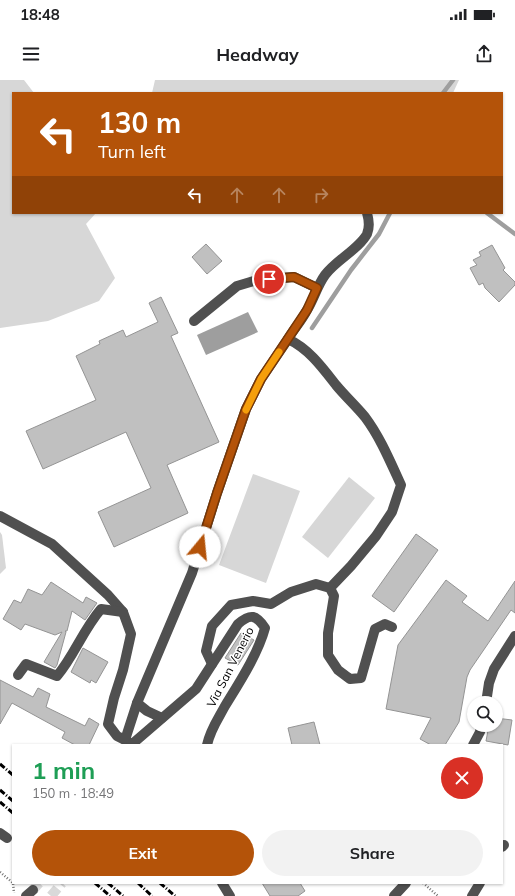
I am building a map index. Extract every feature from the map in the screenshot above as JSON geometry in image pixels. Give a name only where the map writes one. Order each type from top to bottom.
[{"type":"street","points":[[0,516],[52,544],[108,595],[124,612],[131,634],[108,724],[117,736],[129,743],[137,703],[192,573],[217,493],[246,409],[261,379],[307,310],[325,274],[356,247],[366,234],[370,221],[367,214]]},
{"type":"street","points":[[194,321],[237,286],[257,280],[294,277],[317,288]]},
{"type":"street","points":[[288,339],[297,343],[313,355],[365,417],[386,450],[400,485],[392,512],[376,536],[330,588]]},
{"type":"street","points":[[212,664],[206,651],[212,626],[231,605],[253,601],[271,604],[291,592],[316,584],[330,588],[334,596],[328,633],[328,655],[338,670],[350,679],[362,678],[375,629],[385,624],[392,627]]},
{"type":"street","points":[[18,675],[26,664],[57,676],[64,668],[91,621],[101,609],[124,612]]},
{"type":"street","name":"Via San Venerio","points":[[129,743],[162,718],[196,689],[238,624],[244,618],[252,616],[259,619],[265,628],[262,638],[242,678],[213,726],[207,744]]},
{"type":"street","points":[[487,696],[494,669],[515,636]]},
{"type":"street","points":[[137,703],[147,711],[162,718]]},
{"type":"street","points":[[474,744],[480,732]]},
{"type":"street","points":[[223,884],[230,896]]},
{"type":"street","points":[[394,896],[405,884]]},
{"type":"street","points":[[472,896],[479,884]]},
{"type":"path","points":[[0,872],[12,882]]},
{"type":"path","points":[[13,884],[13,892],[15,896]]},
{"type":"path","points":[[424,884],[438,896]]},
{"type":"shaded area","points":[[0,80],[24,80],[33,92],[12,92],[12,214],[95,214],[86,224],[115,278],[99,301],[48,321],[0,328]]},
{"type":"shaded area","points":[[155,80],[459,80],[453,92],[152,92]]},
{"type":"shaded area","points":[[248,312],[258,332],[206,355],[197,335]]},
{"type":"shaded area","points":[[253,474],[300,491],[266,583],[219,565]]},
{"type":"shaded area","points":[[349,477],[375,498],[328,558],[302,537]]},
{"type":"shaded area","points":[[0,532],[2,535],[6,568],[0,574]]},
{"type":"building","points":[[206,244],[222,261],[207,274],[192,257]]},
{"type":"building","points":[[492,245],[505,268],[503,270],[515,282],[515,285],[499,302],[485,288],[483,283],[479,285],[470,268],[477,265],[473,260],[481,256],[479,252]]},
{"type":"building","points":[[161,297],[178,333],[171,336],[219,442],[167,465],[188,513],[114,547],[98,512],[151,488],[126,432],[43,469],[26,431],[96,400],[76,356],[100,344],[99,341],[123,330],[126,337],[158,322],[149,303]]},
{"type":"building","points":[[416,534],[438,550],[394,612],[372,596]]},
{"type":"building","points":[[446,580],[467,596],[462,602],[488,621],[515,581],[515,613],[511,610],[470,670],[467,677],[459,722],[446,744],[429,744],[420,739],[431,718],[386,709],[398,645]]},
{"type":"building","points":[[51,582],[83,603],[86,597],[97,603],[85,620],[72,611],[55,668],[44,662],[62,632],[55,635],[25,624],[21,630],[3,619],[14,600],[21,603],[28,589],[42,595]]},
{"type":"building","points":[[241,633],[254,640],[238,665],[225,658]]},
{"type":"building","points":[[83,648],[108,662],[96,683],[91,680],[90,683],[71,672]]},
{"type":"building","points":[[0,680],[33,697],[38,688],[50,694],[46,707],[85,726],[89,718],[99,724],[89,744],[73,744],[62,738],[65,732],[12,703],[0,724]]},
{"type":"building","points":[[503,719],[512,720],[508,745],[486,741],[488,732],[503,732]]},
{"type":"building","points":[[314,722],[320,744],[292,744],[288,728]]},
{"type":"building","points":[[263,884],[301,884],[305,891],[298,896],[270,896]]},
{"type":"waterway","points":[[444,92],[453,80]]},
{"type":"waterway","points":[[312,328],[351,270],[379,234],[389,214]]},
{"type":"waterway","points":[[488,214],[515,234]]},
{"type":"tunnel","points":[[33,890],[38,884]]},
{"type":"tunnel","points":[[51,896],[61,884]]},
{"type":"railway","points":[[0,764],[12,774]]},
{"type":"railway","points":[[0,790],[12,800]]},
{"type":"railway","points":[[0,802],[12,812]]},
{"type":"railway","points":[[96,884],[110,896]]},
{"type":"railway","points":[[109,884],[123,896]]},
{"type":"railway","points":[[139,884],[152,896]]},
{"type":"railway","points":[[161,884],[175,896]]},
{"type":"slow traffic","points":[[246,410],[261,379],[279,352]]},
{"type":"route","points":[[200,547],[246,409],[261,379],[307,310],[317,288],[294,277],[269,279]]}]
